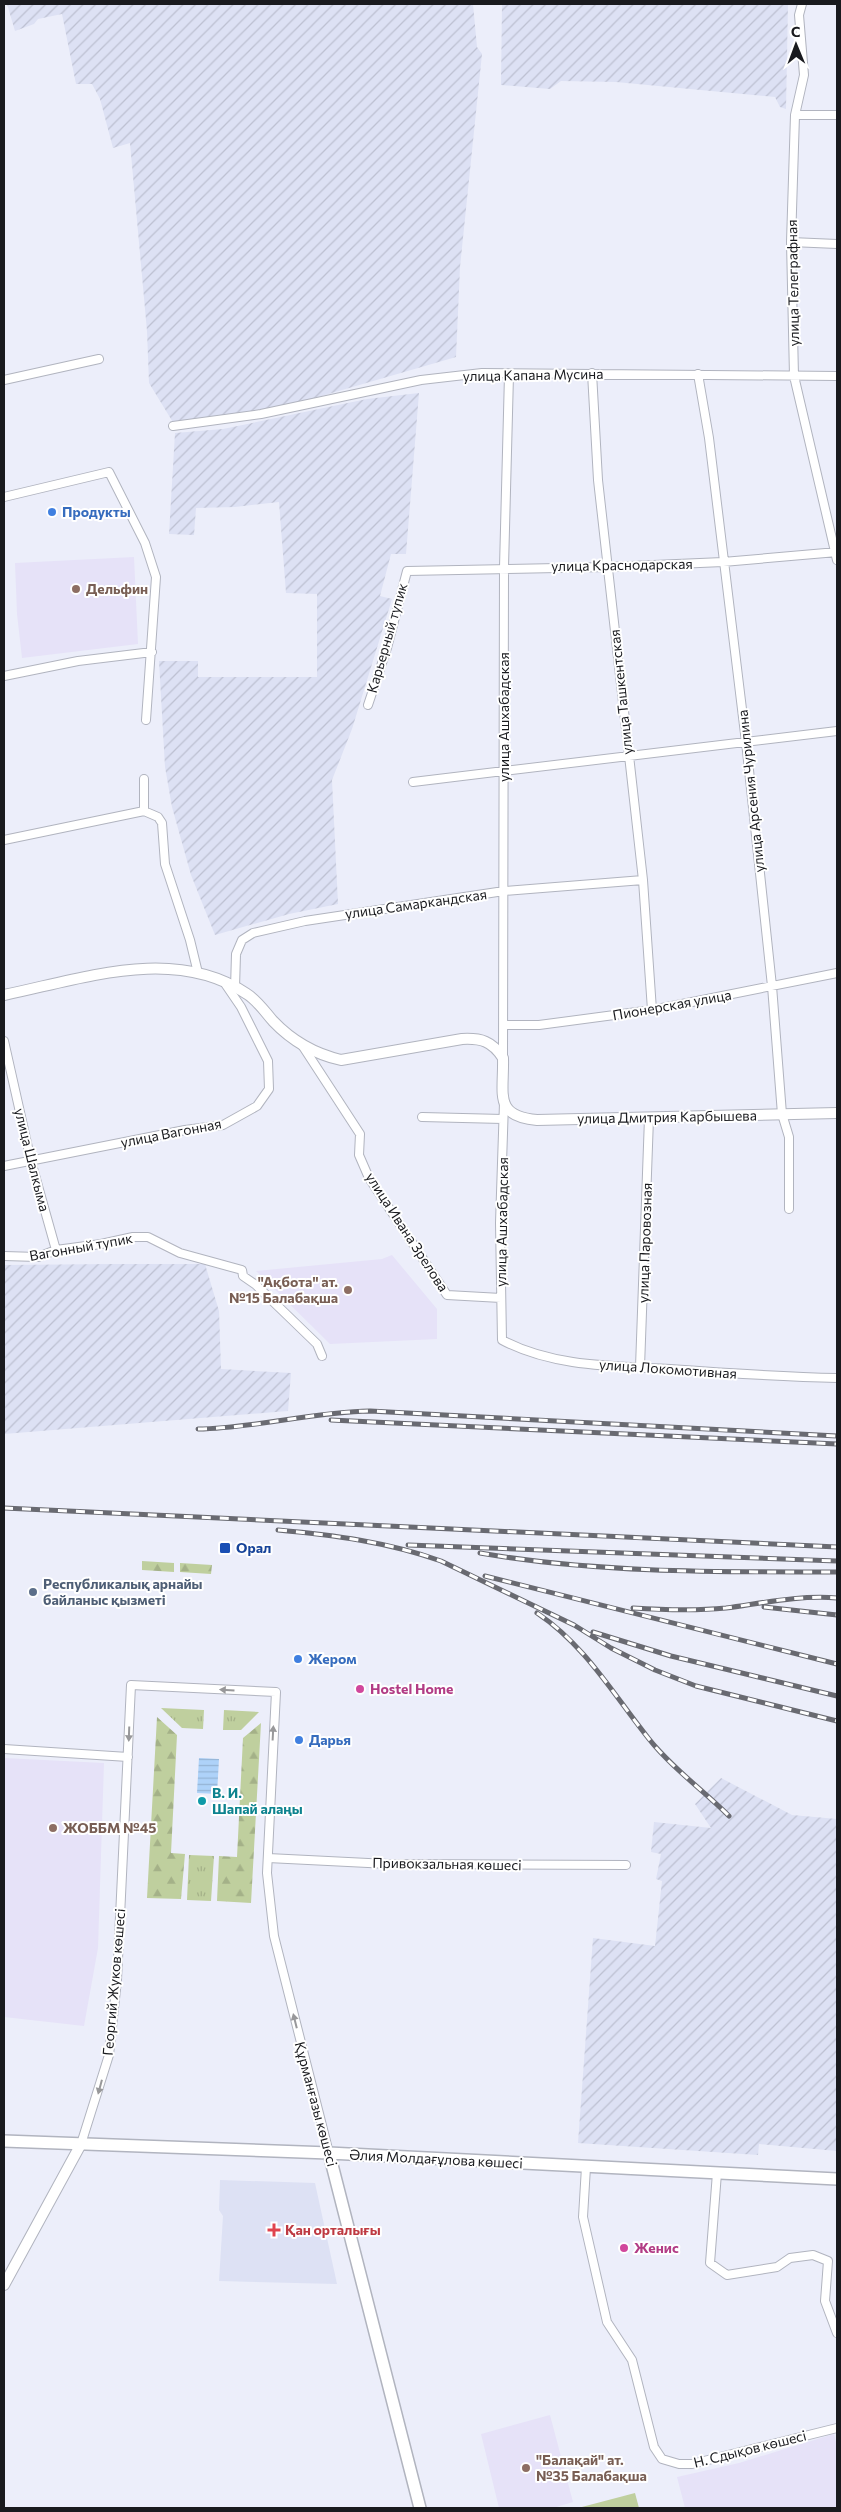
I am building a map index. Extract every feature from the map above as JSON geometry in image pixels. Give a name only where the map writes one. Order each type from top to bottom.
[{"type":"main road","name":"Әлия Молдағұлова көшесі","points":[[4,2141],[329,2153],[837,2179]]},
{"type":"main road","name":"Құрманғазы көшесі","points":[[329,2153],[420,2508]]},
{"type":"street","name":"улица Телеграфная","points":[[802,4],[799,15],[804,75],[795,115],[791,242],[794,376],[837,555]]},
{"type":"street","points":[[795,115],[837,115]]},
{"type":"street","points":[[791,242],[837,244]]},
{"type":"street","points":[[4,380],[99,359]]},
{"type":"street","name":"улица Капана Мусина","points":[[174,426],[261,414],[420,380],[482,373],[509,375],[592,373],[837,376]]},
{"type":"street","name":"улица Ташкентская","points":[[592,373],[598,480],[643,880],[652,1010]]},
{"type":"street","name":"улица Арсения Чурилина","points":[[698,374],[709,438],[746,742],[772,986],[782,1114],[789,1137],[789,1210]]},
{"type":"street","name":"улица Ашхабадская","points":[[503,1058],[505,1025],[504,567],[509,375]]},
{"type":"street","points":[[4,497],[109,472],[145,543],[156,577],[146,720]]},
{"type":"street","name":"улица Краснодарская","points":[[407,571],[504,567],[607,567],[837,555]]},
{"type":"street","name":"Карьерный тупик","points":[[368,705],[387,648],[407,571]]},
{"type":"street","points":[[4,676],[78,661],[152,652]]},
{"type":"street","points":[[413,782],[837,732]]},
{"type":"street","points":[[144,779],[144,811]]},
{"type":"street","points":[[4,840],[144,811],[158,817],[162,823],[164,864],[190,940],[198,973]]},
{"type":"street","name":"улица Самаркандская","points":[[234,988],[236,954],[242,940],[252,932],[305,921],[504,891],[643,880]]},
{"type":"street","name":"улица Ивана Зрелова","points":[[4,995],[127,970],[177,968],[225,983],[247,994],[274,1022],[302,1045],[322,1056],[341,1060],[462,1039],[478,1038],[488,1042],[503,1058]]},
{"type":"street","name":"Пионерская улица","points":[[505,1025],[539,1025],[652,1010],[837,973]]},
{"type":"street","name":"улица Вагонная","points":[[4,1166],[223,1124],[257,1106],[269,1090],[268,1061],[242,1006],[225,983]]},
{"type":"street","name":"улица Шалкыма","points":[[4,1041],[31,1161],[56,1250]]},
{"type":"street","name":"улица Ивана Зрелова","points":[[302,1045],[360,1134],[359,1154],[369,1178],[447,1295],[501,1298]]},
{"type":"street","points":[[503,1058],[504,1103]]},
{"type":"street","name":"улица Ашхабадская","points":[[502,1340],[500,1224],[504,1103]]},
{"type":"street","name":"улица Дмитрия Карбышева","points":[[504,1103],[510,1114],[520,1119],[837,1113]]},
{"type":"street","points":[[422,1116],[503,1119]]},
{"type":"street","name":"улица Паровозная","points":[[640,1367],[649,1118]]},
{"type":"street","name":"Вагонный тупик","points":[[4,1256],[38,1257],[56,1250],[101,1244],[133,1237],[148,1238],[180,1253],[242,1270],[243,1276],[256,1284],[317,1344],[322,1356]]},
{"type":"street","name":"улица Локомотивная","points":[[502,1340],[519,1349],[561,1361],[837,1378]]},
{"type":"street","name":"Құрманғазы көшесі","points":[[131,1685],[276,1692],[267,1873],[274,1936],[329,2153]]},
{"type":"street","name":"Георгий Жуков көшесі","points":[[4,2285],[81,2144],[109,2055],[117,1980],[131,1685]]},
{"type":"street","points":[[4,1750],[128,1757]]},
{"type":"street","name":"Привокзальная көшесі","points":[[268,1858],[388,1864],[626,1865]]},
{"type":"street","name":"Н. Сдықов көшесі","points":[[586,2166],[583,2216],[607,2322],[632,2360],[654,2447],[662,2459],[679,2464],[692,2464],[837,2428]]},
{"type":"street","points":[[717,2173],[710,2263],[727,2275],[777,2267],[790,2258],[813,2255],[828,2261],[825,2301],[837,2334]]},
{"type":"shaded area","points":[[7,4],[473,4],[477,47],[482,54],[460,267],[456,357],[280,408],[174,424],[149,383],[147,331],[130,143],[113,148],[100,99],[92,84],[76,84],[62,14],[38,19],[34,24],[15,31]]},
{"type":"shaded area","points":[[502,4],[788,4],[786,109],[780,107],[775,97],[616,82],[561,81],[550,89],[501,85]]},
{"type":"shaded area","points":[[419,393],[406,554],[391,554],[380,596],[392,599],[352,729],[332,780],[338,904],[289,914],[215,935],[191,875],[172,807],[165,767],[159,661],[198,661],[198,677],[317,677],[317,594],[286,593],[279,502],[235,507],[196,508],[194,535],[169,534],[175,433],[223,429],[367,399]]},
{"type":"shaded area","name":"Дельфин","points":[[134,557],[138,644],[22,658],[17,614],[15,563]]},
{"type":"shaded area","name":"\"Ақбота\" ат. №15 Балабақша","points":[[392,1255],[437,1309],[437,1339],[330,1344],[256,1271],[382,1259]]},
{"type":"shaded area","points":[[205,1264],[219,1311],[221,1369],[291,1373],[288,1411],[4,1434],[4,1265]]},
{"type":"shaded area","points":[[4,1758],[104,1763],[98,1948],[84,2026],[4,2017]]},
{"type":"shaded area","points":[[721,1778],[792,1815],[837,1819],[837,2151],[759,2144],[758,2155],[578,2143],[593,1938],[655,1946],[662,1881],[656,1879],[661,1854],[651,1852],[654,1822],[711,1828],[695,1804]]},
{"type":"shaded area","name":"Қан орталығы","points":[[220,2180],[315,2183],[337,2284],[219,2281],[223,2216],[219,2210]]},
{"type":"shaded area","name":"\"Балақай\" ат. №35 Балабақша","points":[[550,2415],[573,2502],[553,2508],[499,2508],[481,2434]]},
{"type":"shaded area","points":[[834,2434],[837,2446],[837,2508],[685,2508],[677,2477],[739,2463]]},
{"type":"green space","points":[[142,1561],[174,1563],[174,1572],[142,1570]]},
{"type":"green space","points":[[180,1563],[212,1565],[211,1574],[180,1572]]},
{"type":"green space","points":[[161,1708],[204,1710],[203,1729],[182,1728]]},
{"type":"green space","points":[[224,1710],[259,1712],[241,1730],[223,1730]]},
{"type":"green space","points":[[157,1717],[177,1735],[171,1853],[185,1854],[181,1899],[147,1898]]},
{"type":"green space","points":[[261,1723],[251,1903],[217,1901],[219,1856],[237,1857],[243,1738]]},
{"type":"green space","points":[[189,1855],[214,1856],[211,1901],[187,1900]]},
{"type":"green space","points":[[635,2493],[639,2508],[578,2508]]},
{"type":"water","points":[[199,1758],[219,1759],[217,1794],[197,1793]]},
{"type":"railway","points":[[198,1429],[370,1411],[837,1436]]},
{"type":"railway","points":[[331,1420],[837,1444]]},
{"type":"railway","points":[[4,1508],[837,1547]]},
{"type":"railway","points":[[278,1530],[360,1540],[421,1554],[441,1561],[574,1625],[611,1648],[655,1670],[696,1686],[837,1721]]},
{"type":"railway","points":[[408,1545],[837,1561]]},
{"type":"railway","points":[[480,1553],[524,1560],[613,1568],[837,1572]]},
{"type":"railway","points":[[485,1576],[837,1664]]},
{"type":"railway","points":[[633,1608],[703,1610],[795,1599],[837,1598]]},
{"type":"railway","points":[[764,1607],[837,1615]]},
{"type":"railway","points":[[537,1613],[570,1640],[584,1655],[658,1750],[729,1816]]},
{"type":"railway","points":[[593,1632],[671,1656],[837,1696]]},
{"type":"place","name":"Продукты","points":[[52,512]]},
{"type":"place","name":"Дельфин","points":[[76,589]]},
{"type":"place","name":"\"Ақбота\" ат. №15 Балабақша","points":[[348,1290]]},
{"type":"place","name":"Орал","points":[[225,1548]]},
{"type":"place","name":"Республикалық арнайы байланыс қызметі","points":[[33,1592]]},
{"type":"place","name":"Жером","points":[[298,1659]]},
{"type":"place","name":"Hostel Home","points":[[360,1689]]},
{"type":"place","name":"Дарья","points":[[299,1740]]},
{"type":"place","name":"В. И. Шапай алаңы","points":[[202,1801]]},
{"type":"place","name":"ЖОББМ №45","points":[[53,1828]]},
{"type":"place","name":"Қан орталығы","points":[[274,2230]]},
{"type":"place","name":"Женис","points":[[624,2248]]},
{"type":"place","name":"\"Балақай\" ат. №35 Балабақша","points":[[526,2468]]}]
